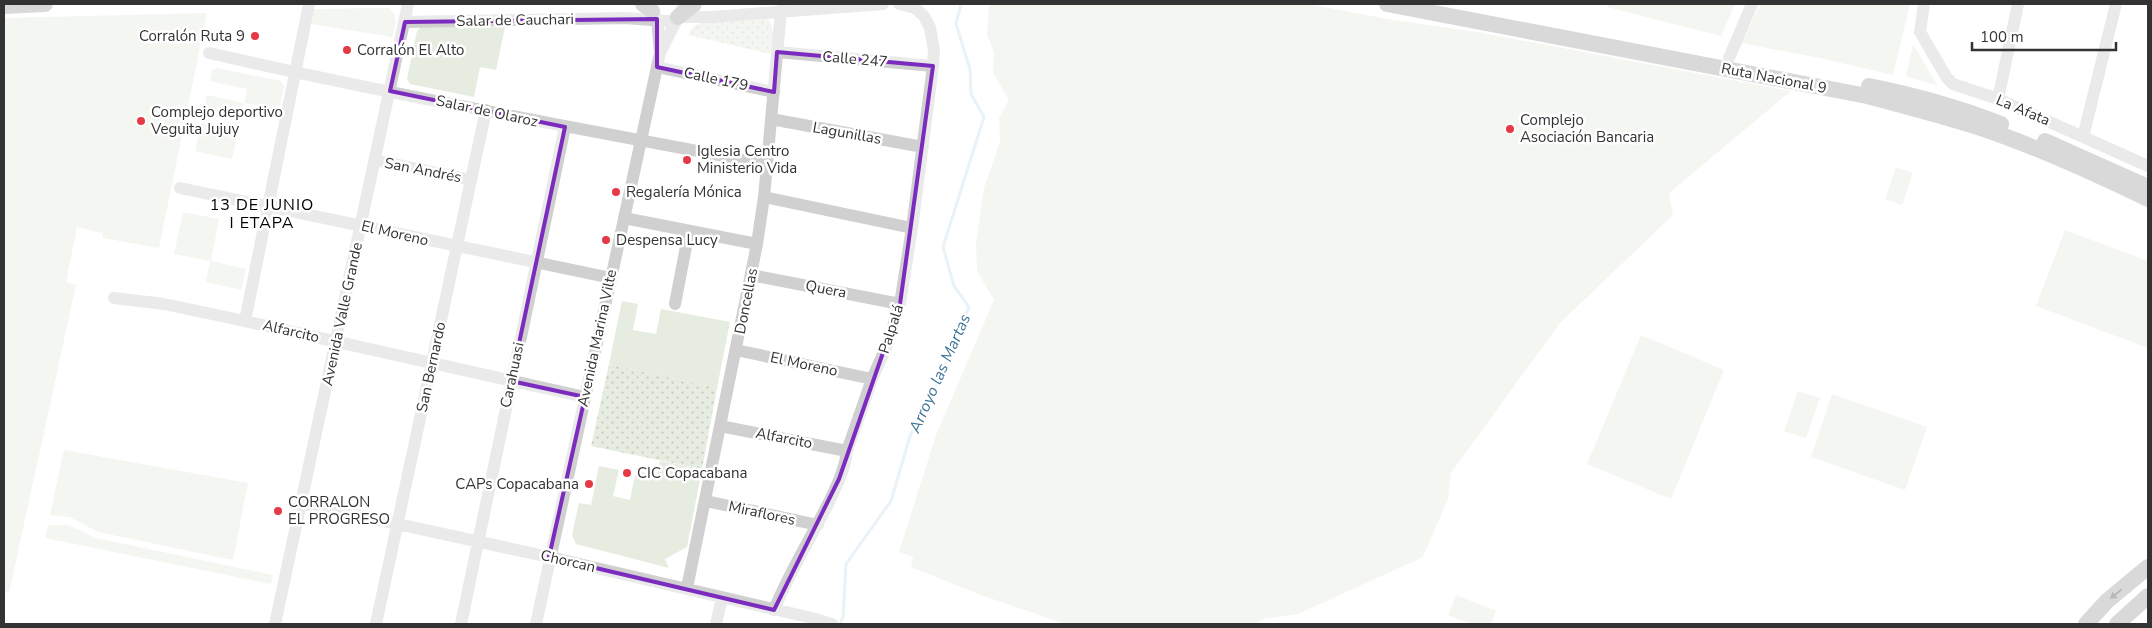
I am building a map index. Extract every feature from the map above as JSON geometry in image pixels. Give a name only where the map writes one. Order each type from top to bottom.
[{"type":"main road","points":[[4,6],[45,4]]},
{"type":"main road","points":[[680,10],[694,4]]},
{"type":"main road","name":"Ruta Nacional 9","points":[[1387,4],[1867,96],[1931,112],[1982,128],[2032,148],[2148,200]]},
{"type":"main road","name":"Ruta Nacional 9","points":[[1440,4],[1906,93],[1950,106],[2028,134],[2148,187]]},
{"type":"main road","points":[[2086,624],[2107,601],[2148,567]]},
{"type":"main road","points":[[2117,624],[2148,596]]},
{"type":"street","points":[[245,321],[309,4]]},
{"type":"street","name":"Avenida Valle Grande","points":[[276,624],[408,4]]},
{"type":"street","name":"Salar de Cauchari","points":[[405,22],[625,18],[648,8],[671,21],[680,10],[711,17],[782,10],[884,4]]},
{"type":"street","name":"Palpalá","points":[[774,610],[783,587],[818,525],[839,479],[872,378],[888,343],[900,304],[923,147],[934,50],[930,28],[924,16],[915,8],[899,4]]},
{"type":"street","points":[[1729,58],[1752,4]]},
{"type":"street","name":"La Afata","points":[[1924,4],[1920,32],[1947,78],[1953,84],[1998,99],[2148,166]]},
{"type":"street","points":[[1998,99],[2018,4]]},
{"type":"street","points":[[2083,137],[2116,4]]},
{"type":"street","points":[[625,18],[648,8]]},
{"type":"street","name":"Avenida Marina Vilte","points":[[648,8],[660,53]]},
{"type":"street","name":"Avenida Marina Vilte","points":[[536,624],[549,557],[660,53],[680,10]]},
{"type":"street","name":"Doncellas","points":[[687,588],[757,244],[764,197],[782,10]]},
{"type":"street","name":"Calle 247","points":[[777,52],[933,66]]},
{"type":"street","name":"Salar de Olaroz","points":[[209,53],[565,127],[767,164]]},
{"type":"street","name":"Calle 179","points":[[657,67],[774,92]]},
{"type":"street","name":"San Bernardo","points":[[376,624],[486,110]]},
{"type":"street","name":"Lagunillas","points":[[771,119],[923,147]]},
{"type":"street","name":"Carahuasi","points":[[461,624],[535,263],[565,127]]},
{"type":"street","name":"San Andrés","points":[[375,160],[471,180]]},
{"type":"street","name":"El Moreno","points":[[180,188],[610,278]]},
{"type":"street","points":[[764,197],[912,228]]},
{"type":"street","points":[[624,218],[757,244]]},
{"type":"street","points":[[675,304],[689,231]]},
{"type":"street","name":"Quera","points":[[751,275],[900,304]]},
{"type":"street","name":"Alfarcito","points":[[114,298],[164,304],[245,321],[585,397]]},
{"type":"street","name":"El Moreno","points":[[736,350],[872,378]]},
{"type":"street","name":"Alfarcito","points":[[720,426],[847,451]]},
{"type":"street","name":"Miraflores","points":[[706,501],[818,525]]},
{"type":"street","name":"Chorcan","points":[[301,503],[687,588],[832,624]]},
{"type":"street","points":[[716,624],[722,598]]},
{"type":"highlighted area","points":[[657,19],[657,67],[774,92],[777,52],[933,66],[900,304],[839,479],[774,610],[549,557],[585,397],[511,381],[565,127],[390,91],[405,22]]},
{"type":"shaded area","points":[[989,4],[1308,4],[1393,20],[1477,32],[1791,91],[1669,193],[1673,215],[1560,323],[1451,473],[1448,499],[1423,557],[1298,614],[1263,619],[1256,624],[1065,624],[978,594],[911,567],[913,557],[899,552],[936,435],[994,300],[977,271],[976,243],[984,188],[1000,142],[999,118],[1009,100],[993,73],[994,52],[987,35]]},
{"type":"shaded area","points":[[1608,4],[1735,4],[1721,36],[1607,7]]},
{"type":"shaded area","points":[[1760,4],[1910,4],[1893,75],[1742,43]]},
{"type":"shaded area","points":[[389,8],[395,18],[392,37],[311,24],[314,9]]},
{"type":"shaded area","points":[[207,13],[159,248],[103,238],[102,233],[77,227],[66,282],[76,285],[9,593],[4,592],[4,18]]},
{"type":"shaded area","points":[[765,16],[769,20],[772,29],[770,54],[688,35],[694,26],[707,21]]},
{"type":"shaded area","points":[[422,26],[505,27],[496,70],[480,67],[474,97],[410,84],[407,79],[417,31]]},
{"type":"shaded area","points":[[1913,44],[1938,86],[1906,76]]},
{"type":"shaded area","points":[[217,68],[281,81],[284,86],[279,110],[244,103],[247,89],[210,81],[212,71]]},
{"type":"shaded area","points":[[207,95],[244,103],[241,117],[204,109]]},
{"type":"shaded area","points":[[201,123],[238,131],[232,159],[195,151]]},
{"type":"shaded area","points":[[1896,167],[1913,173],[1902,205],[1885,199]]},
{"type":"shaded area","points":[[183,212],[219,219],[211,261],[246,269],[241,290],[206,282],[210,261],[174,254]]},
{"type":"shaded area","points":[[2065,230],[2148,261],[2148,348],[2036,306]]},
{"type":"shaded area","points":[[622,301],[638,304],[633,330],[656,334],[661,309],[730,322],[717,388],[609,364]]},
{"type":"shaded area","points":[[1641,335],[1724,370],[1671,499],[1587,464]]},
{"type":"shaded area","points":[[609,364],[717,388],[702,469],[591,446]]},
{"type":"shaded area","points":[[1798,391],[1820,398],[1806,438],[1784,431]]},
{"type":"shaded area","points":[[1832,394],[1927,427],[1905,490],[1811,457]]},
{"type":"shaded area","points":[[64,450],[248,483],[233,560],[98,532],[70,517],[50,515]]},
{"type":"shaded area","points":[[660,461],[702,469],[687,547],[665,559],[669,568],[576,544],[572,535],[579,503],[591,505],[599,466],[619,470],[613,496],[630,500],[636,471],[657,475]]},
{"type":"shaded area","points":[[48,525],[68,525],[96,538],[273,575],[271,584],[45,538]]},
{"type":"shaded area","points":[[1456,595],[1496,611],[1491,624],[1471,624],[1448,615]]},
{"type":"waterway","name":"Arroyo las Martas","points":[[840,624],[843,617],[846,564],[891,501],[910,436],[940,377],[969,307],[954,286],[943,247],[984,117],[971,94],[970,69],[956,24],[961,4]]},
{"type":"place","name":"Corralón Ruta 9","points":[[255,36]]},
{"type":"place","name":"Corralón El Alto","points":[[347,50]]},
{"type":"place","name":"Complejo deportivo Veguita Jujuy","points":[[141,121]]},
{"type":"place","name":"Complejo Asociación Bancaria","points":[[1510,129]]},
{"type":"place","name":"Iglesia Centro Ministerio Vida","points":[[687,160]]},
{"type":"place","name":"Regalería Mónica","points":[[616,192]]},
{"type":"place","name":"Despensa Lucy","points":[[606,240]]},
{"type":"place","name":"CIC Copacabana","points":[[627,473]]},
{"type":"place","name":"CAPs Copacabana","points":[[589,484]]},
{"type":"place","name":"CORRALON EL PROGRESO","points":[[278,511]]},
{"type":"district","name":"13 DE JUNIO I ETAPA","points":[[262,213]]}]
